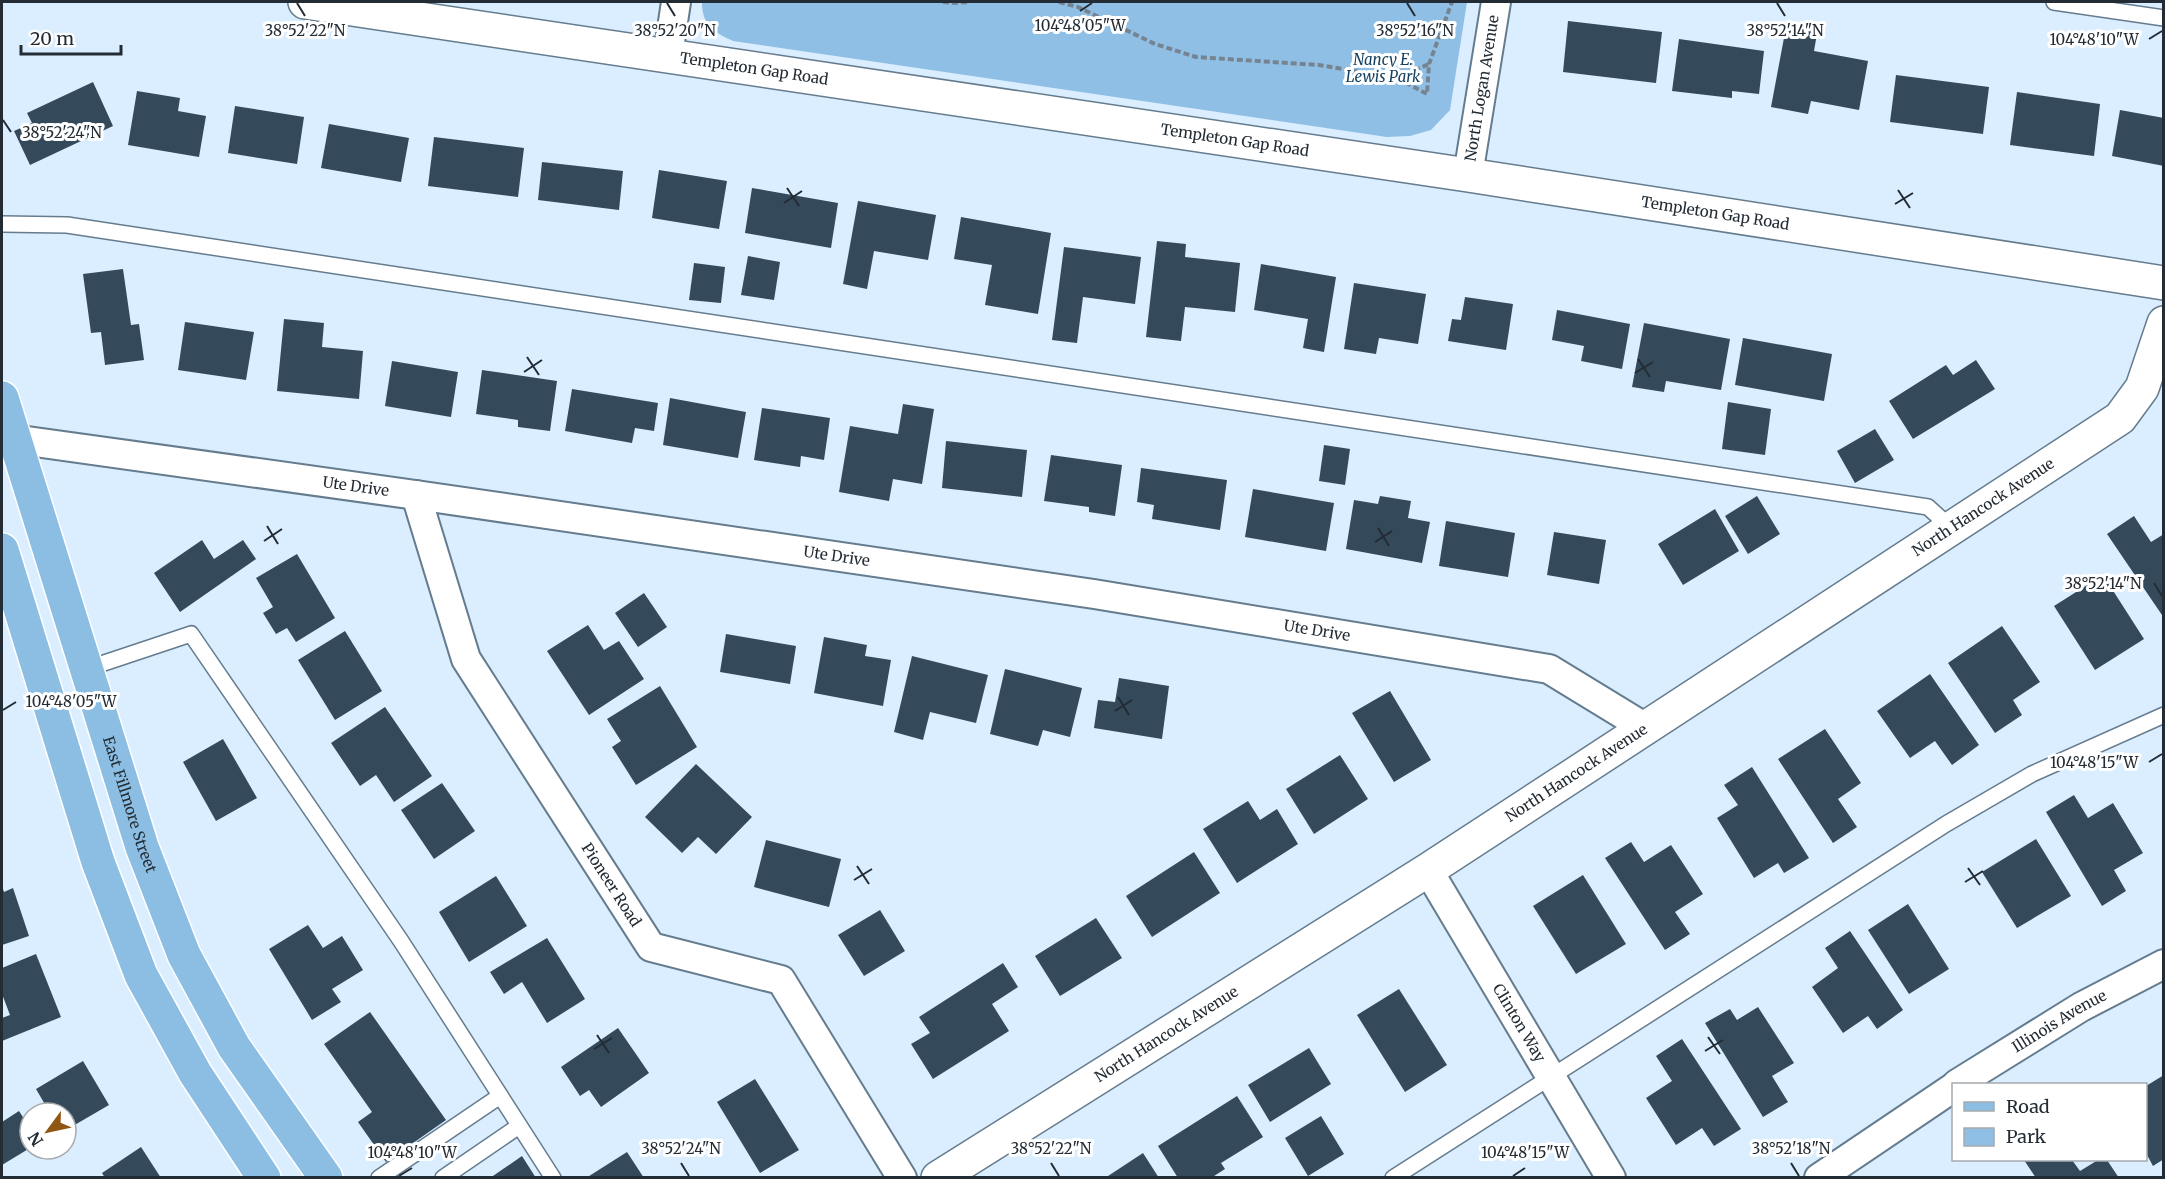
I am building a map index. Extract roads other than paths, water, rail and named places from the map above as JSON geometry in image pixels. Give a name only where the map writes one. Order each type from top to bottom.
[{"type":"main road","name":"East Fillmore Street","points":[[2,398],[142,847],[184,956],[234,1047],[326,1178]]},
{"type":"main road","points":[[2,550],[98,862],[141,975],[195,1073],[264,1178]]},
{"type":"street","name":"Templeton Gap Road","points":[[305,2],[1468,175],[2163,283]]},
{"type":"street","points":[[668,55],[676,2]]},
{"type":"street","name":"North Logan Avenue","points":[[1468,175],[1496,2]]},
{"type":"street","name":"North Hancock Avenue","points":[[938,1178],[1428,870],[2121,418],[2142,388],[2163,323]]},
{"type":"street","name":"Ute Drive","points":[[13,439],[1094,594],[1549,669],[1644,727]]},
{"type":"street","name":"Pioneer Road","points":[[416,495],[466,659],[651,947],[781,980],[902,1178]]},
{"type":"street","name":"Clinton Way","points":[[1428,870],[1611,1178]]},
{"type":"street","name":"Illinois Avenue","points":[[1959,1083],[2081,1007],[2163,964]]},
{"type":"street","points":[[1819,1178],[1952,1088]]},
{"type":"lane","points":[[2054,2],[2163,18]]},
{"type":"lane","points":[[2,224],[68,225],[1928,507],[1951,528]]},
{"type":"lane","points":[[86,669],[191,634],[401,941],[553,1178]]},
{"type":"lane","points":[[1393,1178],[1975,807],[2032,774],[2163,715]]},
{"type":"lane","points":[[379,1178],[500,1096]]},
{"type":"lane","points":[[443,1178],[519,1126]]},
{"type":"park label","name":"Nancy E. Lewis Park","points":[[1383,68]]}]
